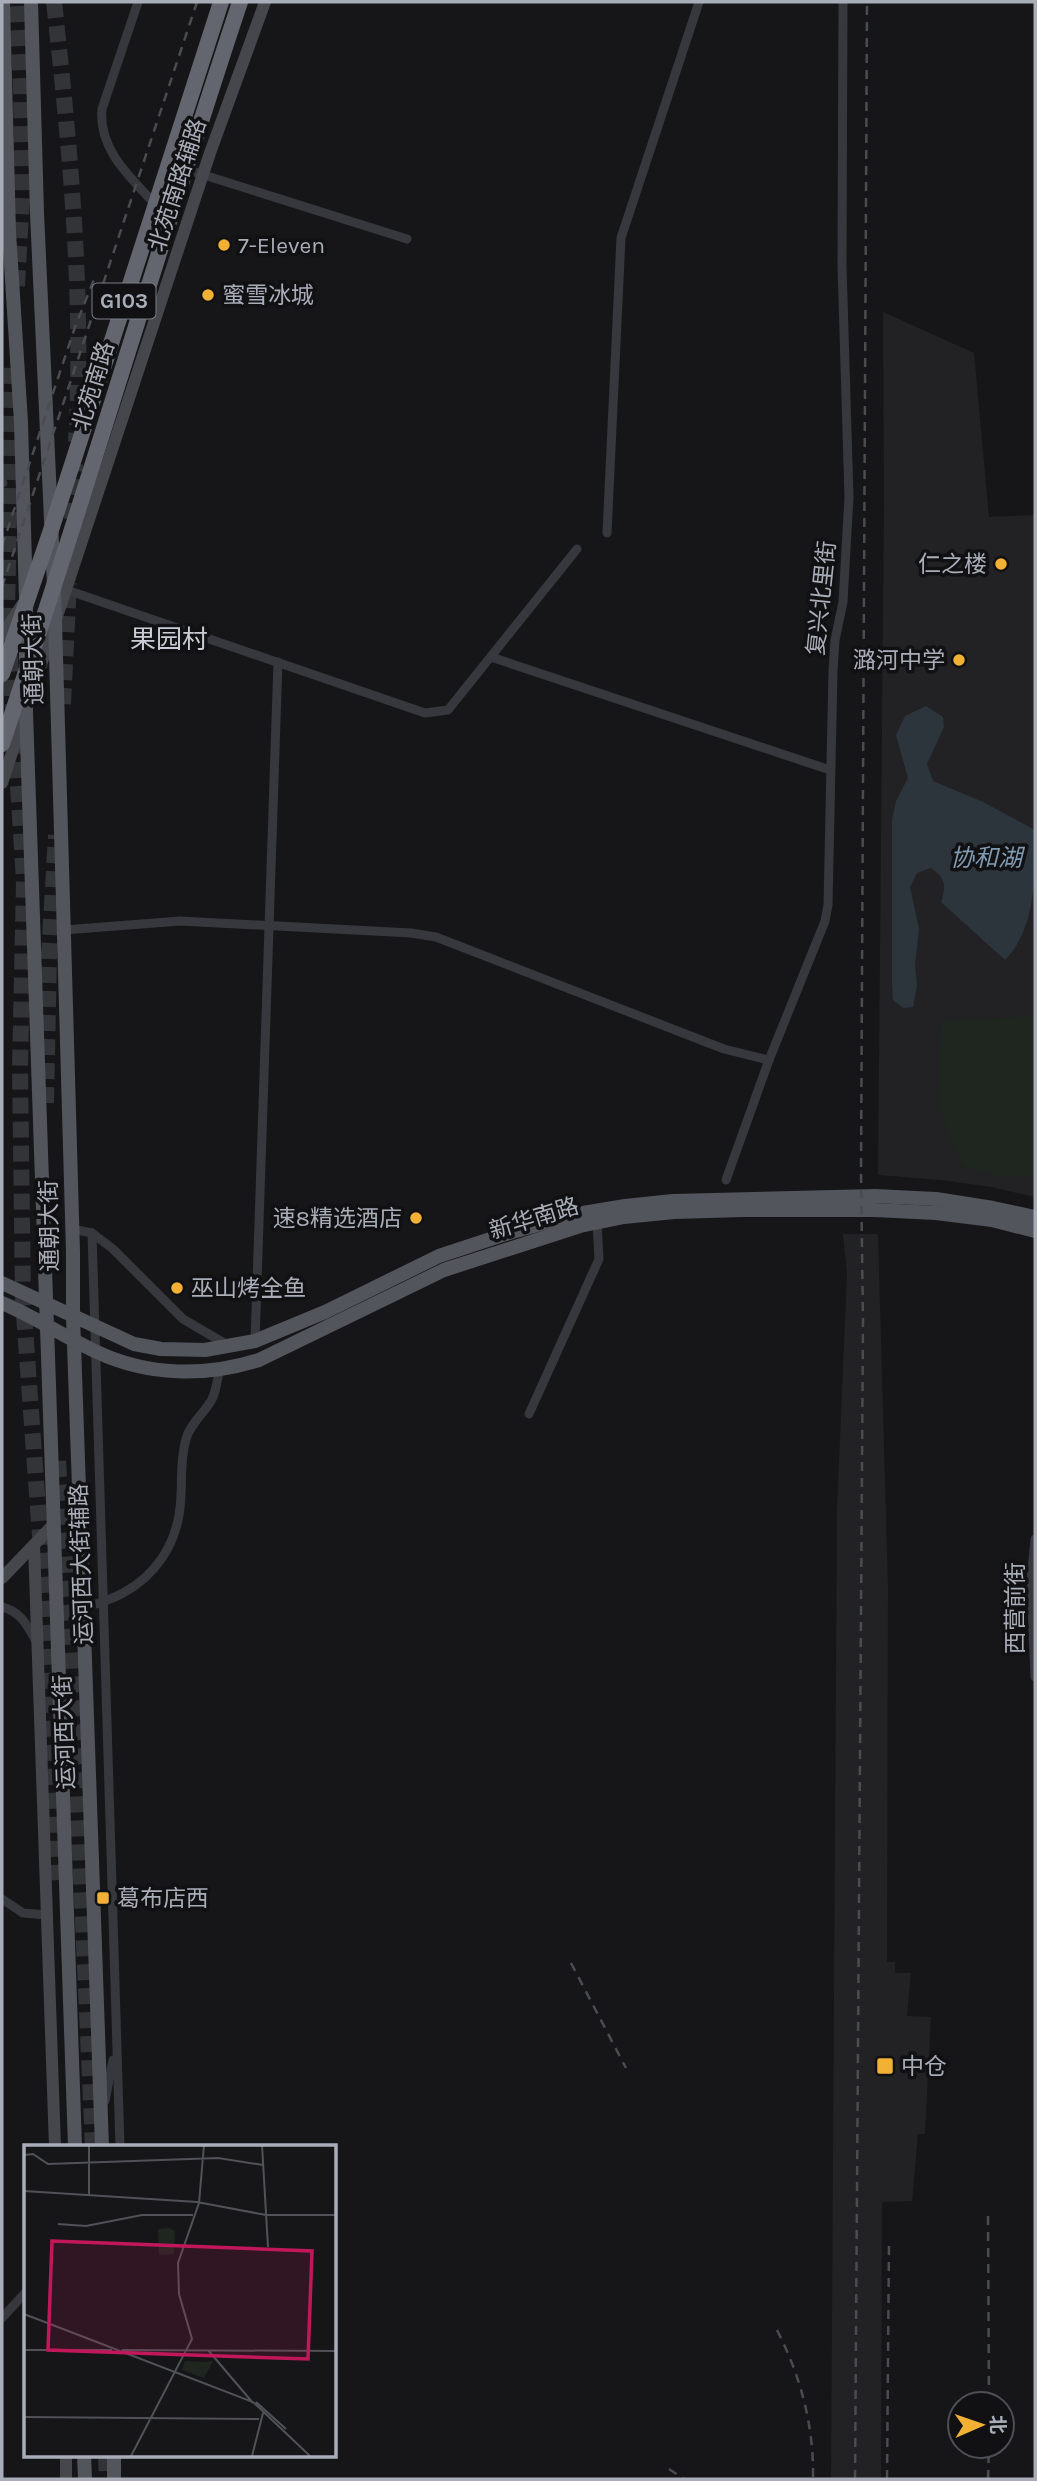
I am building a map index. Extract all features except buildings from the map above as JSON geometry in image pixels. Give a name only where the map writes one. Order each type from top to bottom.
[{"type":"highway","name":"北苑南路","points":[[2,674],[221,2]]},
{"type":"highway","name":"北苑南路","points":[[2,744],[60,588],[184,169],[240,2]]},
{"type":"main road","name":"通朝大街","points":[[3,2],[6,233],[20,422],[45,1324]]},
{"type":"main road","name":"通朝大街","points":[[31,2],[51,530],[60,588],[55,624],[73,1316]]},
{"type":"main road","name":"新华南路","points":[[2,1283],[134,1344],[161,1349],[205,1350],[255,1341],[325,1312],[439,1256],[577,1214],[625,1206],[673,1201],[875,1196],[936,1199],[1035,1217]]},
{"type":"main road","name":"新华南路","points":[[2,1303],[119,1361],[157,1371],[220,1369],[259,1360],[444,1270],[513,1247],[624,1217],[674,1212],[874,1210],[936,1213],[992,1220],[1035,1231]]},
{"type":"main road","name":"运河西大街","points":[[73,1316],[102,2145]]},
{"type":"main road","name":"运河西大街","points":[[45,1324],[75,2145]]},
{"type":"main road","points":[[85,2456],[85,2479]]},
{"type":"main road","points":[[114,2456],[114,2479]]},
{"type":"street","points":[[138,2],[102,109],[100,124],[105,142],[120,165],[155,204]]},
{"type":"street","name":"北苑南路辅路","points":[[60,588],[265,2]]},
{"type":"street","points":[[607,533],[621,238],[699,2]]},
{"type":"street","name":"复兴北里街","points":[[726,1180],[769,1060],[825,921],[828,905],[833,671],[835,640],[843,602],[849,497],[842,280],[843,2]]},
{"type":"street","points":[[184,169],[407,239]]},
{"type":"street","points":[[60,588],[425,713],[438,713],[448,710],[576,549]]},
{"type":"street","points":[[2,635],[26,599]]},
{"type":"street","points":[[2,783],[55,624]]},
{"type":"street","points":[[491,657],[830,770]]},
{"type":"street","points":[[255,1341],[278,662]]},
{"type":"street","points":[[65,930],[180,921],[411,933],[436,937],[724,1049],[769,1060]]},
{"type":"street","points":[[529,1413],[598,1259],[597,1223]]},
{"type":"street","points":[[72,1229],[92,1233],[183,1319],[231,1347]]},
{"type":"street","name":"运河西大街辅路","points":[[92,1233],[120,2145]]},
{"type":"street","points":[[83,1609],[121,1595],[139,1584],[166,1553],[178,1518],[181,1459],[187,1437],[199,1414],[211,1403],[220,1369]]},
{"type":"street","points":[[2,1578],[53,1525]]},
{"type":"street","name":"西营前街","points":[[1035,1539],[1031,1580],[1035,1677]]},
{"type":"street","name":"运河西大街辅路","points":[[34,1545],[55,2145]]},
{"type":"street","points":[[2,1607],[12,1609],[25,1620],[37,1643]]},
{"type":"street","points":[[2,1899],[23,1913],[47,1915]]},
{"type":"street","points":[[101,2120],[116,2044]]},
{"type":"street","points":[[2,2318],[24,2294]]},
{"type":"street","points":[[66,2456],[66,2479]]},
{"type":"shaded area","name":"潞河中学","points":[[883,312],[974,353],[989,517],[1035,515],[1035,1197],[991,1187],[878,1175],[884,504]]},
{"type":"shaded area","points":[[1035,1016],[1035,1176],[1003,1177],[962,1166],[939,1109],[941,1021]]},
{"type":"shaded area","points":[[843,1234],[878,1234],[888,1588],[887,1962],[895,1962],[895,1973],[911,1973],[907,2016],[931,2017],[925,2134],[918,2134],[912,2201],[882,2202],[881,2479],[831,2479],[837,1509],[847,1274]]},
{"type":"water","name":"协和湖","points":[[926,706],[943,717],[944,727],[927,764],[933,781],[983,802],[1035,830],[1034,882],[1029,916],[1015,947],[1005,960],[941,902],[944,882],[939,875],[931,868],[917,873],[910,887],[919,929],[915,965],[917,985],[913,1007],[903,1008],[893,1000],[892,983],[892,820],[896,801],[908,778],[896,735],[905,716]]},
{"type":"tunnel","points":[[17,2],[22,197],[17,286]]},
{"type":"tunnel","points":[[54,2],[70,166],[77,276],[76,442]]},
{"type":"tunnel","points":[[12,368],[7,612],[13,709]]},
{"type":"tunnel","points":[[72,519],[75,464]]},
{"type":"tunnel","points":[[63,704],[69,583]]},
{"type":"tunnel","points":[[15,738],[24,881],[20,1068],[23,1301],[47,1632],[59,1880]]},
{"type":"tunnel","points":[[46,1103],[49,956],[56,835]]},
{"type":"tunnel","points":[[58,1461],[70,1630],[93,2145]]},
{"type":"tunnel","points":[[106,2456],[107,2479]]},
{"type":"railway","points":[[2,587],[197,2]]},
{"type":"railway","points":[[855,2479],[863,1322],[861,1172],[867,2]]},
{"type":"railway","points":[[2,546],[75,327],[95,277]]},
{"type":"railway","points":[[571,1963],[626,2068]]},
{"type":"railway","points":[[988,2216],[989,2390]]},
{"type":"railway","points":[[887,2479],[889,2242]]},
{"type":"railway","points":[[777,2330],[793,2366],[804,2402],[811,2440],[813,2479]]},
{"type":"railway","points":[[988,2479],[989,2460]]},
{"type":"railway","points":[[669,2469],[684,2479]]},
{"type":"place","name":"7-Eleven","points":[[224,245]]},
{"type":"place","name":"蜜雪冰城","points":[[208,295]]},
{"type":"place","name":"仁之楼","points":[[1001,564]]},
{"type":"place","name":"潞河中学","points":[[959,660]]},
{"type":"place","name":"速8精选酒店","points":[[416,1218]]},
{"type":"place","name":"巫山烤全鱼","points":[[177,1288]]},
{"type":"place","name":"葛布店西","points":[[103,1898]]},
{"type":"place","name":"中仓","points":[[885,2066]]},
{"type":"district","name":"果园村","points":[[169,639]]}]
